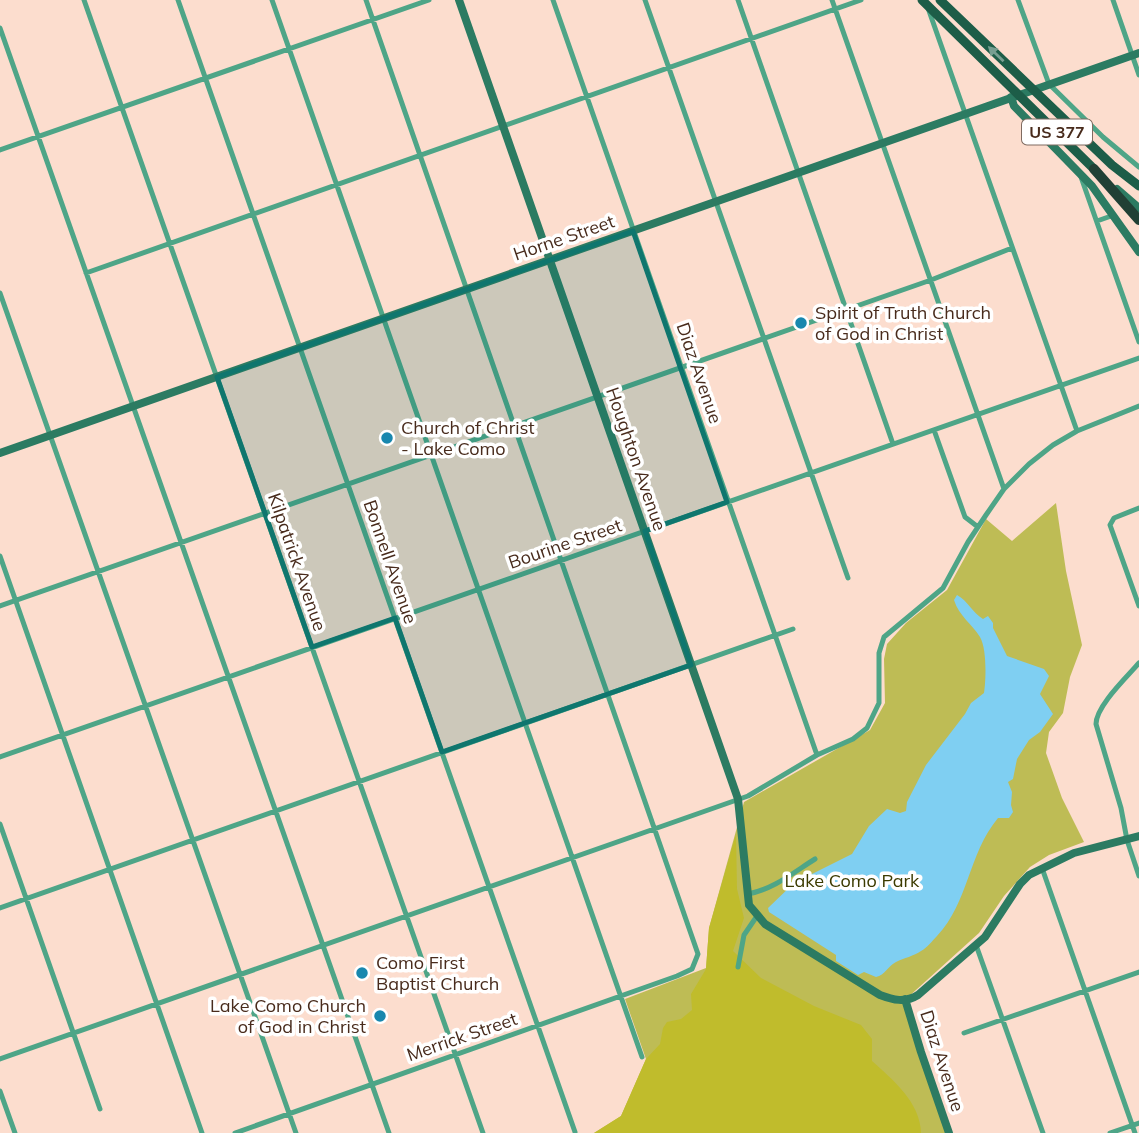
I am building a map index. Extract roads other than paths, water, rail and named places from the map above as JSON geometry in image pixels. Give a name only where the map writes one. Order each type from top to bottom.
[{"type":"highway","name":"US 377","points":[[1094,169],[1139,220]]},
{"type":"main road","name":"US 377","points":[[940,0],[1112,165],[1139,186]]},
{"type":"main road","name":"US 377","points":[[925,2],[1015,96],[1094,169]]},
{"type":"street","name":"Kilpatrick Avenue","points":[[85,0],[483,1133]]},
{"type":"street","name":"Bonnell Avenue","points":[[178,0],[575,1132]]},
{"type":"street","points":[[272,0],[642,1057]]},
{"type":"street","points":[[366,0],[655,829]]},
{"type":"street","points":[[0,150],[429,0]]},
{"type":"street","name":"Houghton Avenue","points":[[458,0],[738,799],[749,905],[769,927],[880,995],[895,1000],[905,999]]},
{"type":"street","name":"Diaz Avenue","points":[[553,0],[817,755]]},
{"type":"street","points":[[645,0],[848,578]]},
{"type":"street","points":[[738,0],[893,444]]},
{"type":"street","points":[[832,0],[1004,489]]},
{"type":"street","points":[[86,273],[861,0]]},
{"type":"street","points":[[1018,0],[1049,84],[1103,137],[1139,167]]},
{"type":"street","points":[[1113,0],[1136,54],[1139,75]]},
{"type":"street","points":[[925,2],[1077,431]]},
{"type":"street","points":[[0,28],[389,1133]]},
{"type":"street","name":"Horne Street","points":[[0,453],[1136,54]]},
{"type":"street","points":[[1015,96],[1014,106],[1080,173],[1114,215],[1139,252]]},
{"type":"street","points":[[1094,169],[1139,208]]},
{"type":"street","points":[[1080,173],[1139,342]]},
{"type":"street","points":[[1097,221],[1114,215]]},
{"type":"street","points":[[0,606],[765,338],[1012,248]]},
{"type":"street","points":[[0,293],[296,1133]]},
{"type":"street","name":"Bourine Street","points":[[0,757],[1139,358]]},
{"type":"street","points":[[0,1059],[748,796],[817,755],[853,738],[867,728],[879,704],[881,643],[890,631],[943,588],[978,527],[1004,489],[1037,457],[1077,431],[1139,406]]},
{"type":"street","points":[[934,430],[965,517],[978,527]]},
{"type":"street","points":[[1139,508],[1123,513],[1111,521],[1110,525],[1139,606]]},
{"type":"street","points":[[0,556],[202,1133]]},
{"type":"street","points":[[0,908],[793,629]]},
{"type":"street","points":[[1139,663],[1102,707],[1096,719],[1098,736],[1139,876]]},
{"type":"street","points":[[0,824],[100,1109]]},
{"type":"street","name":"Merrick Street","points":[[235,1133],[684,974],[695,964],[697,946],[655,829]]},
{"type":"street","points":[[905,999],[918,995],[976,945],[992,929],[1020,884],[1042,867],[1074,853],[1139,836]]},
{"type":"street","points":[[748,894],[774,886],[816,859]]},
{"type":"street","points":[[1042,867],[1135,1133]]},
{"type":"street","points":[[738,967],[744,935],[757,916]]},
{"type":"street","points":[[976,945],[1042,1133]]},
{"type":"street","points":[[964,1033],[1139,972]]},
{"type":"street","name":"Diaz Avenue","points":[[905,999],[949,1133]]},
{"type":"street","points":[[0,1091],[15,1133]]},
{"type":"street","points":[[1110,1133],[1139,1123]]},
{"type":"water","points":[[957,595],[983,619],[988,616],[1007,656],[1044,669],[1049,676],[1040,694],[1053,714],[1040,732],[1029,740],[1017,759],[1013,779],[1008,782],[1012,792],[1013,812],[1009,818],[998,818],[988,832],[948,923],[925,948],[896,962],[879,976],[864,972],[858,975],[836,961],[836,955],[769,912],[768,908],[794,883],[852,854],[869,826],[887,809],[900,813],[906,811],[907,802],[926,765],[971,703],[984,693],[984,649],[977,632],[956,606],[954,600]]},
{"type":"place","name":"Spirit of Truth Church of God in Christ","points":[[801,323]]},
{"type":"place","name":"Church of Christ - Lake Como","points":[[387,438]]},
{"type":"place","name":"Como First Baptist Church","points":[[362,973]]},
{"type":"place","name":"Lake Como Church of God in Christ","points":[[380,1016]]},
{"type":"park label","name":"Lake Como Park","points":[[852,881]]}]
